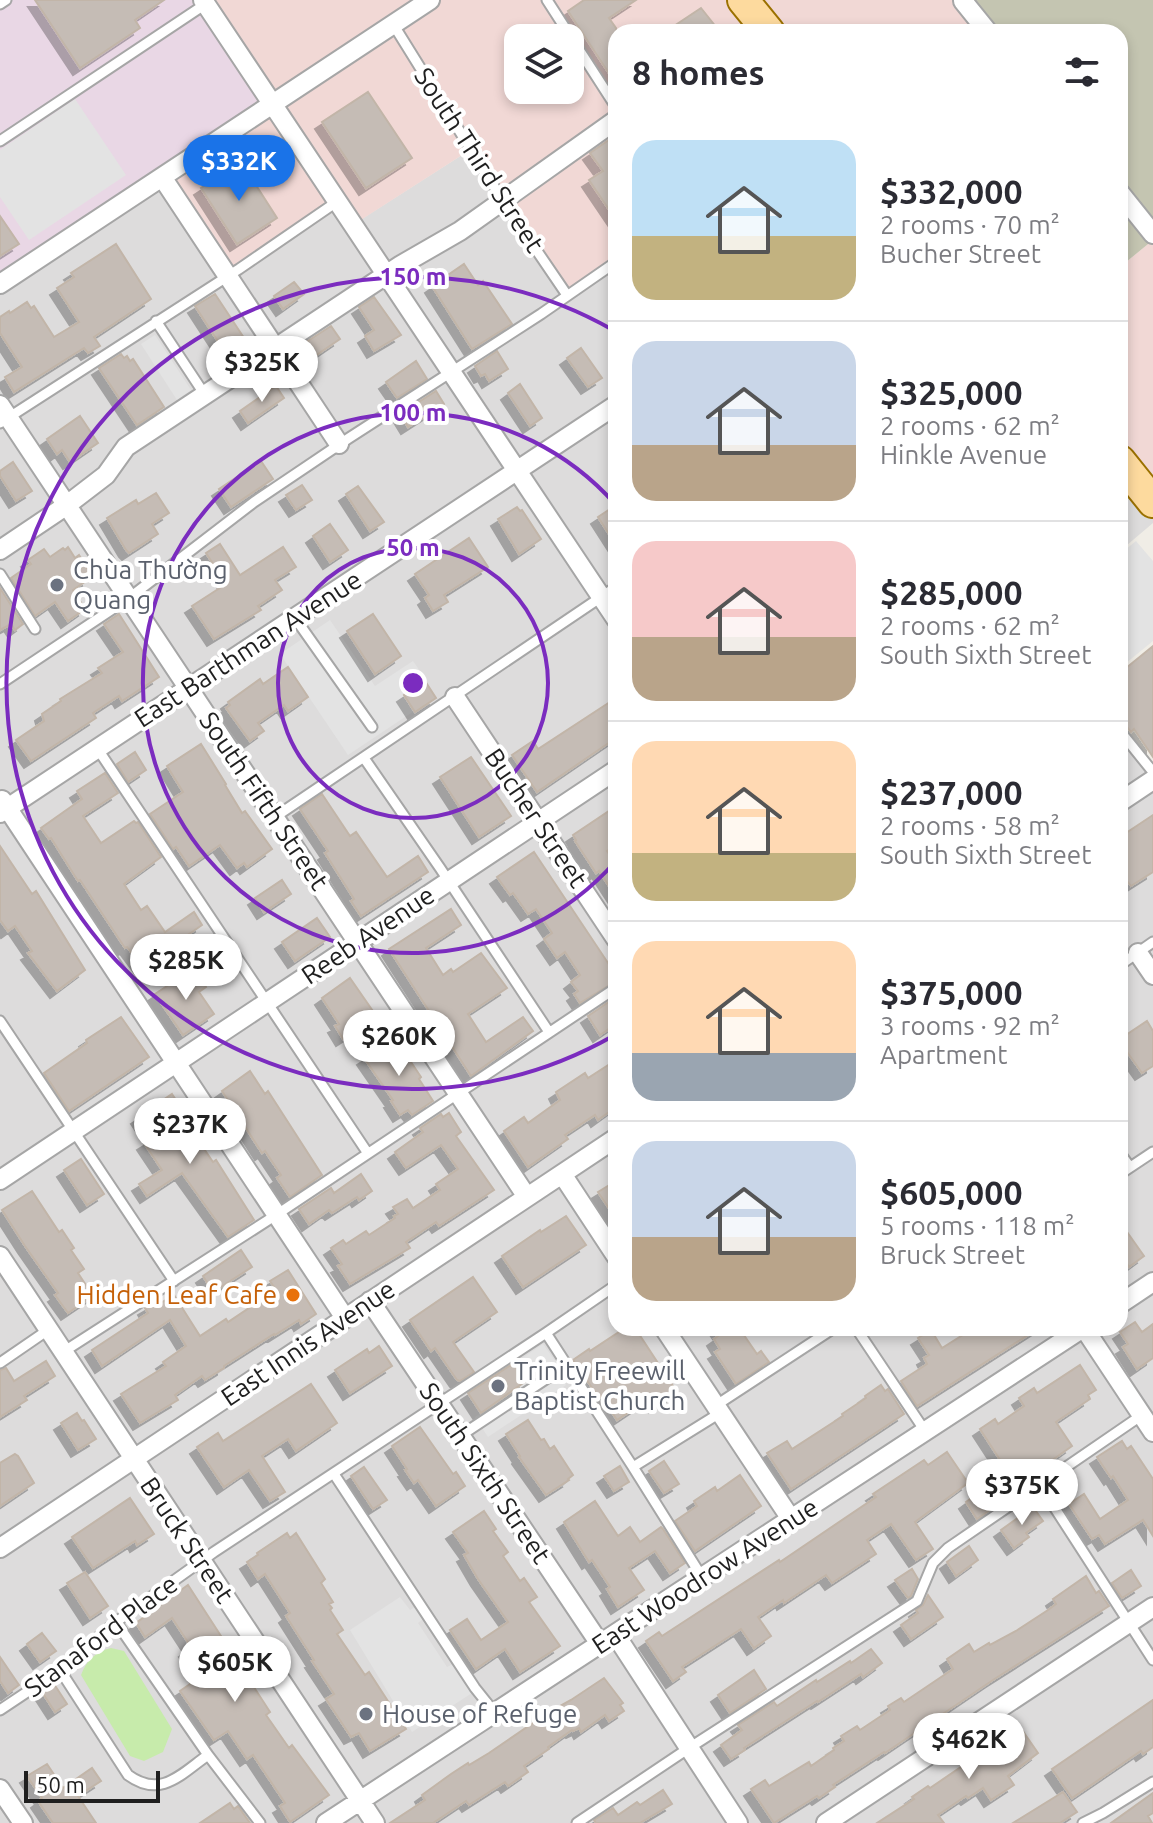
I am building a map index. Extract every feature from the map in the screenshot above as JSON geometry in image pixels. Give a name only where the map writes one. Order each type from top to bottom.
[{"type":"main road","points":[[743,0],[757,24]]},
{"type":"street","points":[[0,284],[430,0]]},
{"type":"street","points":[[207,1],[518,471],[608,591]]},
{"type":"street","points":[[963,1],[982,24]]},
{"type":"street","points":[[0,550],[106,475],[126,447],[387,274],[460,231],[608,126]]},
{"type":"street","points":[[162,177],[339,444]]},
{"type":"street","points":[[1128,203],[1153,234]]},
{"type":"street","name":"East Barthman Avenue","points":[[2,806],[189,688],[608,410]]},
{"type":"street","name":"South Fifth Street","points":[[3,415],[67,505],[527,1197]]},
{"type":"street","name":"Bucher Street","points":[[455,697],[608,927]]},
{"type":"street","name":"Reeb Avenue","points":[[0,1180],[608,775]]},
{"type":"street","points":[[1128,797],[1153,780]]},
{"type":"street","points":[[2,806],[345,1318]]},
{"type":"street","points":[[1146,948],[1153,975]]},
{"type":"street","name":"East Innis Avenue","points":[[0,1548],[608,1143]]},
{"type":"street","points":[[562,1174],[608,1244]]},
{"type":"street","name":"Bruck Street","points":[[0,1256],[375,1823]]},
{"type":"street","points":[[1128,1299],[1153,1282]]},
{"type":"street","name":"South Sixth Street","points":[[370,1301],[460,1436],[689,1748],[738,1823]]},
{"type":"street","points":[[669,1336],[791,1519]]},
{"type":"street","name":"East Woodrow Avenue","points":[[326,1823],[1072,1336]]},
{"type":"street","points":[[1089,1336],[1153,1431]]},
{"type":"street","points":[[826,1823],[1153,1607]]},
{"type":"street","points":[[0,1789],[23,1823]]},
{"type":"lane","points":[[0,4],[6,0]]},
{"type":"lane","points":[[547,0],[608,95]]},
{"type":"lane","points":[[0,141],[207,1]]},
{"type":"lane","name":"South Third Street","points":[[393,24],[503,201],[567,295]]},
{"type":"lane","points":[[3,415],[156,321],[339,201]]},
{"type":"lane","points":[[0,684],[129,598],[254,502],[608,267]]},
{"type":"lane","points":[[156,321],[205,395]]},
{"type":"lane","points":[[0,574],[35,629]]},
{"type":"lane","points":[[275,817],[608,593]]},
{"type":"lane","points":[[295,618],[372,727]]},
{"type":"lane","points":[[1128,741],[1153,772]]},
{"type":"lane","points":[[97,748],[367,1152]]},
{"type":"lane","points":[[364,758],[549,1032]]},
{"type":"lane","points":[[1128,960],[1146,948]]},
{"type":"lane","points":[[63,1352],[276,1215],[608,993]]},
{"type":"lane","points":[[0,1021],[174,1281]]},
{"type":"lane","points":[[1128,1164],[1130,1167],[1153,1152]]},
{"type":"lane","name":"Stanaford Place","points":[[0,1710],[60,1670],[116,1622],[201,1561],[608,1290]]},
{"type":"lane","points":[[0,1363],[48,1330]]},
{"type":"lane","points":[[546,1333],[702,1577]]},
{"type":"lane","points":[[633,1467],[823,1336]]},
{"type":"lane","points":[[861,1336],[925,1431]]},
{"type":"lane","points":[[460,1436],[567,1365]]},
{"type":"lane","points":[[577,1823],[917,1601],[933,1563],[948,1548],[1142,1415]]},
{"type":"lane","points":[[334,1474],[475,1688],[495,1713]]},
{"type":"lane","points":[[1040,1485],[1153,1660]]},
{"type":"lane","points":[[116,1622],[208,1755],[260,1823]]},
{"type":"lane","points":[[60,1670],[128,1775],[137,1782],[147,1786],[163,1784],[208,1755]]},
{"type":"lane","points":[[1083,1823],[1153,1782]]},
{"type":"shaded area","points":[[0,0],[206,0],[278,104],[0,288]]},
{"type":"shaded area","points":[[206,0],[966,0],[984,24],[608,24],[608,268],[565,296],[473,148],[353,225],[339,200],[230,273],[165,179]]},
{"type":"shaded area","points":[[966,0],[1153,0],[1153,240],[1128,260],[1128,24],[984,24]]},
{"type":"shaded area","points":[[75,99],[126,175],[29,240],[0,197],[0,150]]},
{"type":"shaded area","points":[[473,148],[608,257],[608,1336],[1128,1336],[1128,743],[1153,773],[1153,1823],[0,1823],[0,288],[165,179],[339,199],[354,224]]},
{"type":"shaded area","points":[[1153,240],[1153,506],[1128,476],[1128,260]]},
{"type":"shaded area","points":[[155,335],[191,390],[177,400],[141,344]]},
{"type":"shaded area","points":[[1128,476],[1153,506],[1153,523],[1128,544]]},
{"type":"shaded area","points":[[1136,541],[1153,561],[1153,641],[1128,661],[1128,548]]},
{"type":"shaded area","points":[[330,620],[375,686],[413,661],[425,678],[403,694],[414,711],[348,755],[280,654]]},
{"type":"shaded area","points":[[543,1344],[558,1365],[566,1385],[488,1437],[475,1417],[512,1394],[511,1391],[526,1381],[515,1363]]},
{"type":"shaded area","points":[[400,1597],[410,1610],[415,1607],[423,1619],[418,1623],[447,1667],[453,1664],[472,1693],[412,1732],[350,1630]]},
{"type":"green space","points":[[111,1648],[124,1651],[172,1729],[163,1752],[144,1761],[130,1756],[81,1675],[92,1657]]},
{"type":"building","points":[[35,0],[164,0],[135,20],[140,28],[80,68]]},
{"type":"building","points":[[584,0],[636,0],[609,18],[613,24],[608,24],[608,72],[584,35],[584,24],[577,24],[568,11]]},
{"type":"building","points":[[701,8],[714,24],[677,24]]},
{"type":"building","points":[[368,92],[412,158],[366,188],[322,122]]},
{"type":"building","points":[[608,141],[608,208],[589,180],[603,171],[590,153]]},
{"type":"building","points":[[241,162],[277,218],[237,244],[201,188]]},
{"type":"building","points":[[0,216],[19,244],[0,256]]},
{"type":"building","points":[[116,244],[151,299],[94,337],[100,346],[88,353],[84,348],[14,392],[5,377],[22,367],[0,333],[0,317],[27,302],[31,308],[34,306],[54,337],[79,322],[57,288],[74,277],[71,273]]},
{"type":"building","points":[[464,264],[478,285],[483,281],[512,324],[472,349],[432,286]]},
{"type":"building","points":[[294,282],[304,294],[283,309],[274,296]]},
{"type":"building","points":[[215,294],[248,344],[244,347],[247,352],[232,363],[195,306]]},
{"type":"building","points":[[374,297],[401,335],[374,351],[365,336],[374,330],[359,307]]},
{"type":"building","points":[[331,326],[340,339],[309,360],[300,346]]},
{"type":"building","points":[[581,348],[602,378],[588,387],[567,358]]},
{"type":"building","points":[[497,351],[508,369],[489,381],[485,374],[481,376],[475,366]]},
{"type":"building","points":[[121,354],[130,361],[133,359],[164,407],[137,425],[99,368]]},
{"type":"building","points":[[416,361],[427,379],[397,398],[386,382]]},
{"type":"building","points":[[520,384],[542,418],[530,426],[508,393]]},
{"type":"building","points":[[276,386],[284,398],[248,423],[240,411]]},
{"type":"building","points":[[436,391],[444,404],[408,427],[400,414]]},
{"type":"building","points":[[80,416],[98,443],[70,462],[62,450],[57,454],[47,439]]},
{"type":"building","points":[[261,461],[273,479],[231,507],[219,489]]},
{"type":"building","points":[[13,462],[32,491],[16,501],[0,476],[0,471]]},
{"type":"building","points":[[302,485],[312,500],[296,510],[286,495]]},
{"type":"building","points":[[358,486],[384,522],[370,531],[346,494]]},
{"type":"building","points":[[156,493],[169,513],[152,524],[158,534],[129,553],[107,518],[136,500],[138,504]]},
{"type":"building","points":[[517,507],[541,539],[519,554],[498,519]]},
{"type":"building","points":[[608,510],[608,533],[598,517]]},
{"type":"building","points":[[330,524],[348,550],[330,562],[313,536]]},
{"type":"building","points":[[469,538],[488,567],[444,595],[448,602],[433,611],[425,598],[429,595],[415,574]]},
{"type":"building","points":[[220,544],[240,575],[283,547],[296,567],[275,580],[282,590],[258,606],[261,610],[214,639],[192,606],[226,584],[206,553]]},
{"type":"building","points":[[68,547],[75,558],[79,555],[89,571],[86,574],[89,579],[73,590],[85,609],[68,621],[55,602],[35,616],[11,578],[31,564],[28,560],[44,549],[50,557]]},
{"type":"building","points":[[0,588],[23,624],[15,630],[11,624],[0,630]]},
{"type":"building","points":[[119,614],[159,677],[122,701],[119,696],[93,713],[96,718],[31,761],[16,740],[44,721],[42,714],[60,699],[102,673],[98,668],[123,652],[104,624]]},
{"type":"building","points":[[373,614],[401,656],[375,674],[347,631]]},
{"type":"building","points":[[1153,646],[1153,757],[1134,729],[1131,732],[1128,728],[1128,666]]},
{"type":"building","points":[[288,667],[308,697],[288,711],[284,705],[258,723],[264,731],[250,741],[226,708],[230,705],[228,702],[260,679],[263,684]]},
{"type":"building","points":[[425,681],[436,698],[415,712],[404,695]]},
{"type":"building","points":[[608,703],[608,743],[537,792],[512,755],[533,741],[538,749]]},
{"type":"building","points":[[201,744],[242,813],[245,811],[272,849],[247,867],[244,863],[237,868],[220,845],[189,866],[176,847],[173,849],[150,814],[183,792],[167,766]]},
{"type":"building","points":[[135,752],[146,770],[128,782],[117,764]]},
{"type":"building","points":[[471,757],[511,816],[479,837],[440,777]]},
{"type":"building","points":[[105,773],[118,793],[83,816],[101,843],[134,821],[138,822],[161,857],[124,884],[141,910],[147,906],[165,932],[194,912],[202,925],[142,967],[125,948],[51,838],[41,828],[82,799],[77,791]]},
{"type":"building","points":[[322,794],[350,836],[356,832],[387,877],[418,856],[428,872],[361,916],[325,853],[328,851],[300,809]]},
{"type":"building","points":[[608,812],[608,885],[599,871],[596,873],[573,835]]},
{"type":"building","points":[[1153,815],[1153,872],[1131,886],[1128,882],[1128,832]]},
{"type":"building","points":[[0,846],[32,894],[36,891],[85,970],[57,991],[28,953],[32,951],[15,926],[8,931],[0,920]]},
{"type":"building","points":[[534,852],[608,963],[608,986],[580,1003],[574,994],[578,991],[571,982],[580,975],[565,952],[557,958],[544,939],[552,933],[536,909],[528,914],[497,877]]},
{"type":"building","points":[[282,880],[291,894],[264,912],[255,898]]},
{"type":"building","points":[[451,909],[461,925],[426,948],[443,975],[451,969],[453,972],[481,953],[507,988],[468,1014],[486,1042],[523,1017],[533,1031],[471,1076],[389,949]]},
{"type":"building","points":[[317,918],[330,937],[295,961],[282,942]]},
{"type":"building","points":[[193,969],[206,987],[199,992],[214,1014],[183,1035],[155,994]]},
{"type":"building","points":[[350,978],[377,1017],[343,1039],[335,1026],[339,1024],[322,998]]},
{"type":"building","points":[[608,1002],[608,1030],[600,1035],[588,1016]]},
{"type":"building","points":[[121,1017],[149,1057],[69,1111],[44,1073]]},
{"type":"building","points":[[1147,1021],[1153,1031],[1153,1066],[1142,1073],[1128,1053],[1128,1034]]},
{"type":"building","points":[[395,1038],[433,1101],[412,1115],[408,1110],[400,1115],[364,1058]]},
{"type":"building","points":[[608,1065],[608,1113],[598,1120],[595,1115],[565,1135],[568,1139],[528,1167],[504,1131],[524,1117],[528,1123],[560,1100],[556,1092],[585,1073],[588,1078]]},
{"type":"building","points":[[250,1071],[265,1094],[268,1091],[322,1175],[290,1197],[277,1178],[281,1175],[265,1151],[262,1153],[222,1091]]},
{"type":"building","points":[[172,1094],[184,1112],[180,1115],[196,1141],[213,1162],[216,1160],[254,1220],[228,1237],[182,1173],[147,1196],[139,1184],[162,1170],[144,1143],[152,1138],[138,1117]]},
{"type":"building","points":[[449,1113],[461,1132],[456,1136],[494,1190],[439,1226],[436,1222],[406,1242],[410,1248],[350,1284],[331,1248],[343,1240],[346,1244],[366,1231],[369,1235],[395,1218],[398,1214],[393,1207],[407,1199],[413,1208],[440,1190],[436,1184],[458,1169],[441,1145],[406,1168],[395,1152],[423,1132],[420,1128],[441,1114],[443,1117]]},
{"type":"building","points":[[81,1159],[104,1194],[87,1205],[64,1170]]},
{"type":"building","points":[[361,1174],[372,1191],[332,1213],[329,1210],[309,1224],[299,1209],[331,1188],[334,1193]]},
{"type":"building","points":[[608,1186],[608,1207],[598,1192]]},
{"type":"building","points":[[32,1191],[59,1232],[62,1230],[74,1248],[71,1250],[84,1269],[78,1273],[93,1296],[68,1313],[2,1210]]},
{"type":"building","points":[[566,1216],[586,1245],[523,1287],[502,1256]]},
{"type":"building","points":[[1128,1233],[1144,1256],[1128,1265]]},
{"type":"building","points":[[241,1250],[252,1267],[213,1292],[203,1276]]},
{"type":"building","points":[[288,1270],[316,1314],[301,1324],[299,1320],[274,1334],[205,1380],[202,1376],[175,1395],[178,1400],[140,1423],[121,1394],[166,1366],[163,1362],[186,1346],[170,1320],[102,1366],[92,1350],[148,1313],[145,1308],[174,1295],[200,1336],[226,1319],[228,1322],[276,1290],[270,1281]]},
{"type":"building","points":[[473,1277],[497,1312],[453,1342],[474,1372],[460,1381],[435,1348],[431,1351],[410,1320]]},
{"type":"building","points":[[1135,1322],[1142,1332],[1153,1324],[1153,1358],[1137,1369],[1123,1347],[1128,1344],[1123,1336],[1128,1336],[1128,1327]]},
{"type":"building","points":[[613,1336],[640,1336],[677,1392],[656,1406],[650,1398],[617,1420],[573,1360]]},
{"type":"building","points":[[718,1336],[745,1336],[757,1354],[761,1351],[769,1362],[736,1384],[715,1352],[720,1349],[714,1339]]},
{"type":"building","points":[[935,1336],[942,1348],[961,1336],[1026,1336],[917,1406],[901,1381],[927,1364],[924,1358],[929,1355],[918,1338]]},
{"type":"building","points":[[379,1346],[392,1366],[350,1393],[335,1370],[367,1349],[369,1353]]},
{"type":"building","points":[[46,1361],[55,1376],[24,1396],[27,1400],[0,1417],[0,1370],[6,1368],[14,1381]]},
{"type":"building","name":"Trinity Freewill Baptist Church","points":[[514,1363],[526,1381],[481,1413],[468,1393]]},
{"type":"building","points":[[1080,1365],[1096,1390],[1088,1395],[1090,1399],[1056,1422],[1072,1446],[1051,1461],[1054,1465],[1019,1489],[980,1429],[995,1419],[998,1424],[1024,1406],[1019,1398],[1034,1388],[1037,1393]]},
{"type":"building","points":[[311,1384],[337,1423],[296,1451],[288,1439],[262,1456],[285,1492],[270,1501],[249,1470],[224,1487],[197,1447],[218,1433],[223,1441]]},
{"type":"building","points":[[881,1385],[885,1391],[888,1389],[904,1414],[791,1489],[767,1453],[787,1441],[792,1449],[843,1416]]},
{"type":"building","points":[[77,1413],[96,1439],[78,1450],[61,1423]]},
{"type":"building","points":[[528,1420],[550,1449],[554,1446],[573,1475],[546,1495],[506,1434]]},
{"type":"building","points":[[420,1427],[465,1486],[436,1506],[418,1480],[414,1483],[392,1446]]},
{"type":"building","points":[[1122,1441],[1127,1449],[1131,1446],[1153,1479],[1153,1536],[1143,1520],[1105,1544],[1099,1535],[1092,1539],[1069,1504],[1084,1494],[1100,1519],[1128,1500],[1097,1457]]},
{"type":"building","points":[[947,1452],[968,1483],[915,1522],[933,1549],[916,1560],[891,1524],[867,1540],[876,1554],[832,1583],[826,1575],[758,1617],[771,1636],[754,1648],[741,1629],[682,1667],[686,1672],[673,1681],[646,1641],[659,1632],[662,1636],[780,1562],[876,1497],[873,1494],[924,1460],[928,1465]]},
{"type":"building","points":[[15,1454],[34,1483],[0,1506],[0,1463]]},
{"type":"building","points":[[664,1461],[679,1484],[664,1493],[649,1471]]},
{"type":"building","points":[[620,1466],[629,1482],[614,1491],[604,1476]]},
{"type":"building","points":[[364,1467],[387,1500],[373,1509],[351,1476]]},
{"type":"building","points":[[740,1475],[761,1506],[695,1551],[675,1521],[697,1506],[694,1501],[715,1487],[717,1491]]},
{"type":"building","points":[[981,1491],[993,1508],[977,1519],[966,1502]]},
{"type":"building","points":[[130,1498],[154,1534],[137,1545],[135,1541],[93,1568],[72,1537]]},
{"type":"building","points":[[595,1501],[618,1536],[630,1527],[640,1542],[661,1527],[685,1563],[670,1573],[655,1551],[629,1568],[644,1590],[618,1607],[607,1589],[610,1587],[592,1560],[589,1562],[564,1522]]},
{"type":"building","points":[[1033,1507],[1043,1521],[1026,1533],[1029,1537],[1014,1548],[1001,1530]]},
{"type":"building","points":[[484,1511],[508,1552],[503,1556],[520,1581],[524,1578],[537,1597],[529,1602],[560,1646],[520,1672],[505,1649],[476,1669],[450,1630],[467,1619],[481,1640],[508,1622],[478,1579],[464,1555],[468,1553],[453,1532]]},
{"type":"building","points":[[287,1533],[290,1538],[296,1533],[325,1579],[321,1583],[333,1602],[329,1604],[330,1610],[343,1630],[337,1634],[365,1675],[369,1672],[406,1729],[370,1751],[359,1733],[351,1737],[326,1699],[334,1694],[286,1616],[290,1613],[265,1574],[258,1579],[247,1562]]},
{"type":"building","points":[[969,1546],[978,1560],[956,1576],[947,1562]]},
{"type":"building","points":[[912,1569],[918,1579],[908,1598],[895,1580]]},
{"type":"building","points":[[1131,1570],[1141,1586],[1122,1598],[1112,1583]]},
{"type":"building","points":[[85,1572],[108,1606],[90,1618],[67,1583]]},
{"type":"building","points":[[1086,1576],[1096,1593],[1099,1591],[1109,1606],[833,1785],[835,1787],[819,1798],[817,1796],[774,1823],[751,1789],[765,1780],[769,1786],[809,1762],[811,1766],[844,1741],[841,1736],[857,1726],[860,1730],[890,1710],[888,1706],[901,1698],[904,1702],[953,1669],[947,1659],[969,1644],[974,1652],[1016,1631],[1056,1604],[1053,1599]]},
{"type":"building","points":[[188,1585],[270,1712],[266,1715],[329,1795],[290,1822],[280,1806],[285,1803],[253,1755],[247,1759],[228,1731],[214,1740],[180,1691],[203,1675],[186,1650],[191,1647],[172,1618],[145,1637],[136,1623]]},
{"type":"building","points":[[928,1595],[943,1617],[911,1639],[901,1625],[918,1613],[916,1610]]},
{"type":"building","points":[[42,1633],[56,1651],[40,1662],[27,1644]]},
{"type":"building","points":[[871,1649],[882,1663],[863,1677],[861,1674],[817,1701],[731,1759],[721,1745],[742,1730],[738,1725],[774,1702],[777,1706]]},
{"type":"building","points":[[0,1657],[19,1685],[8,1693],[0,1681]]},
{"type":"building","points":[[754,1670],[766,1689],[730,1713],[718,1695]]},
{"type":"building","points":[[604,1678],[623,1703],[620,1705],[624,1711],[609,1721],[605,1715],[581,1732],[579,1728],[572,1730],[524,1766],[528,1772],[508,1786],[505,1782],[469,1805],[466,1801],[433,1823],[390,1823],[425,1800],[422,1795],[451,1774],[489,1753]]},
{"type":"building","points":[[54,1684],[67,1704],[55,1712],[42,1692]]},
{"type":"building","points":[[1153,1700],[1153,1747],[1143,1754],[1141,1751],[1072,1798],[1052,1769]]},
{"type":"building","points":[[1020,1727],[1038,1753],[1008,1776],[1014,1785],[991,1800],[983,1788],[968,1798],[966,1796],[938,1815],[944,1823],[877,1823],[928,1786],[930,1788]]},
{"type":"building","points":[[47,1764],[63,1788],[92,1768],[101,1781],[78,1796],[96,1823],[53,1823],[38,1801],[42,1798],[27,1776]]},
{"type":"building","points":[[663,1790],[672,1804],[640,1823],[596,1823],[594,1820],[613,1808],[618,1815]]},
{"type":"building","points":[[1063,1792],[1077,1812],[1060,1823],[1013,1823]]},
{"type":"building","points":[[1153,1793],[1153,1813],[1148,1816],[1152,1823],[1111,1823]]},
{"type":"building","points":[[230,1803],[234,1809],[238,1806],[250,1823],[200,1823]]},
{"type":"place","name":"Chùa Thường Quang","points":[[57,585]]},
{"type":"place","name":"Hidden Leaf Cafe","points":[[293,1295]]},
{"type":"place","name":"Trinity Freewill Baptist Church","points":[[498,1386]]},
{"type":"place","name":"House of Refuge","points":[[366,1714]]}]
